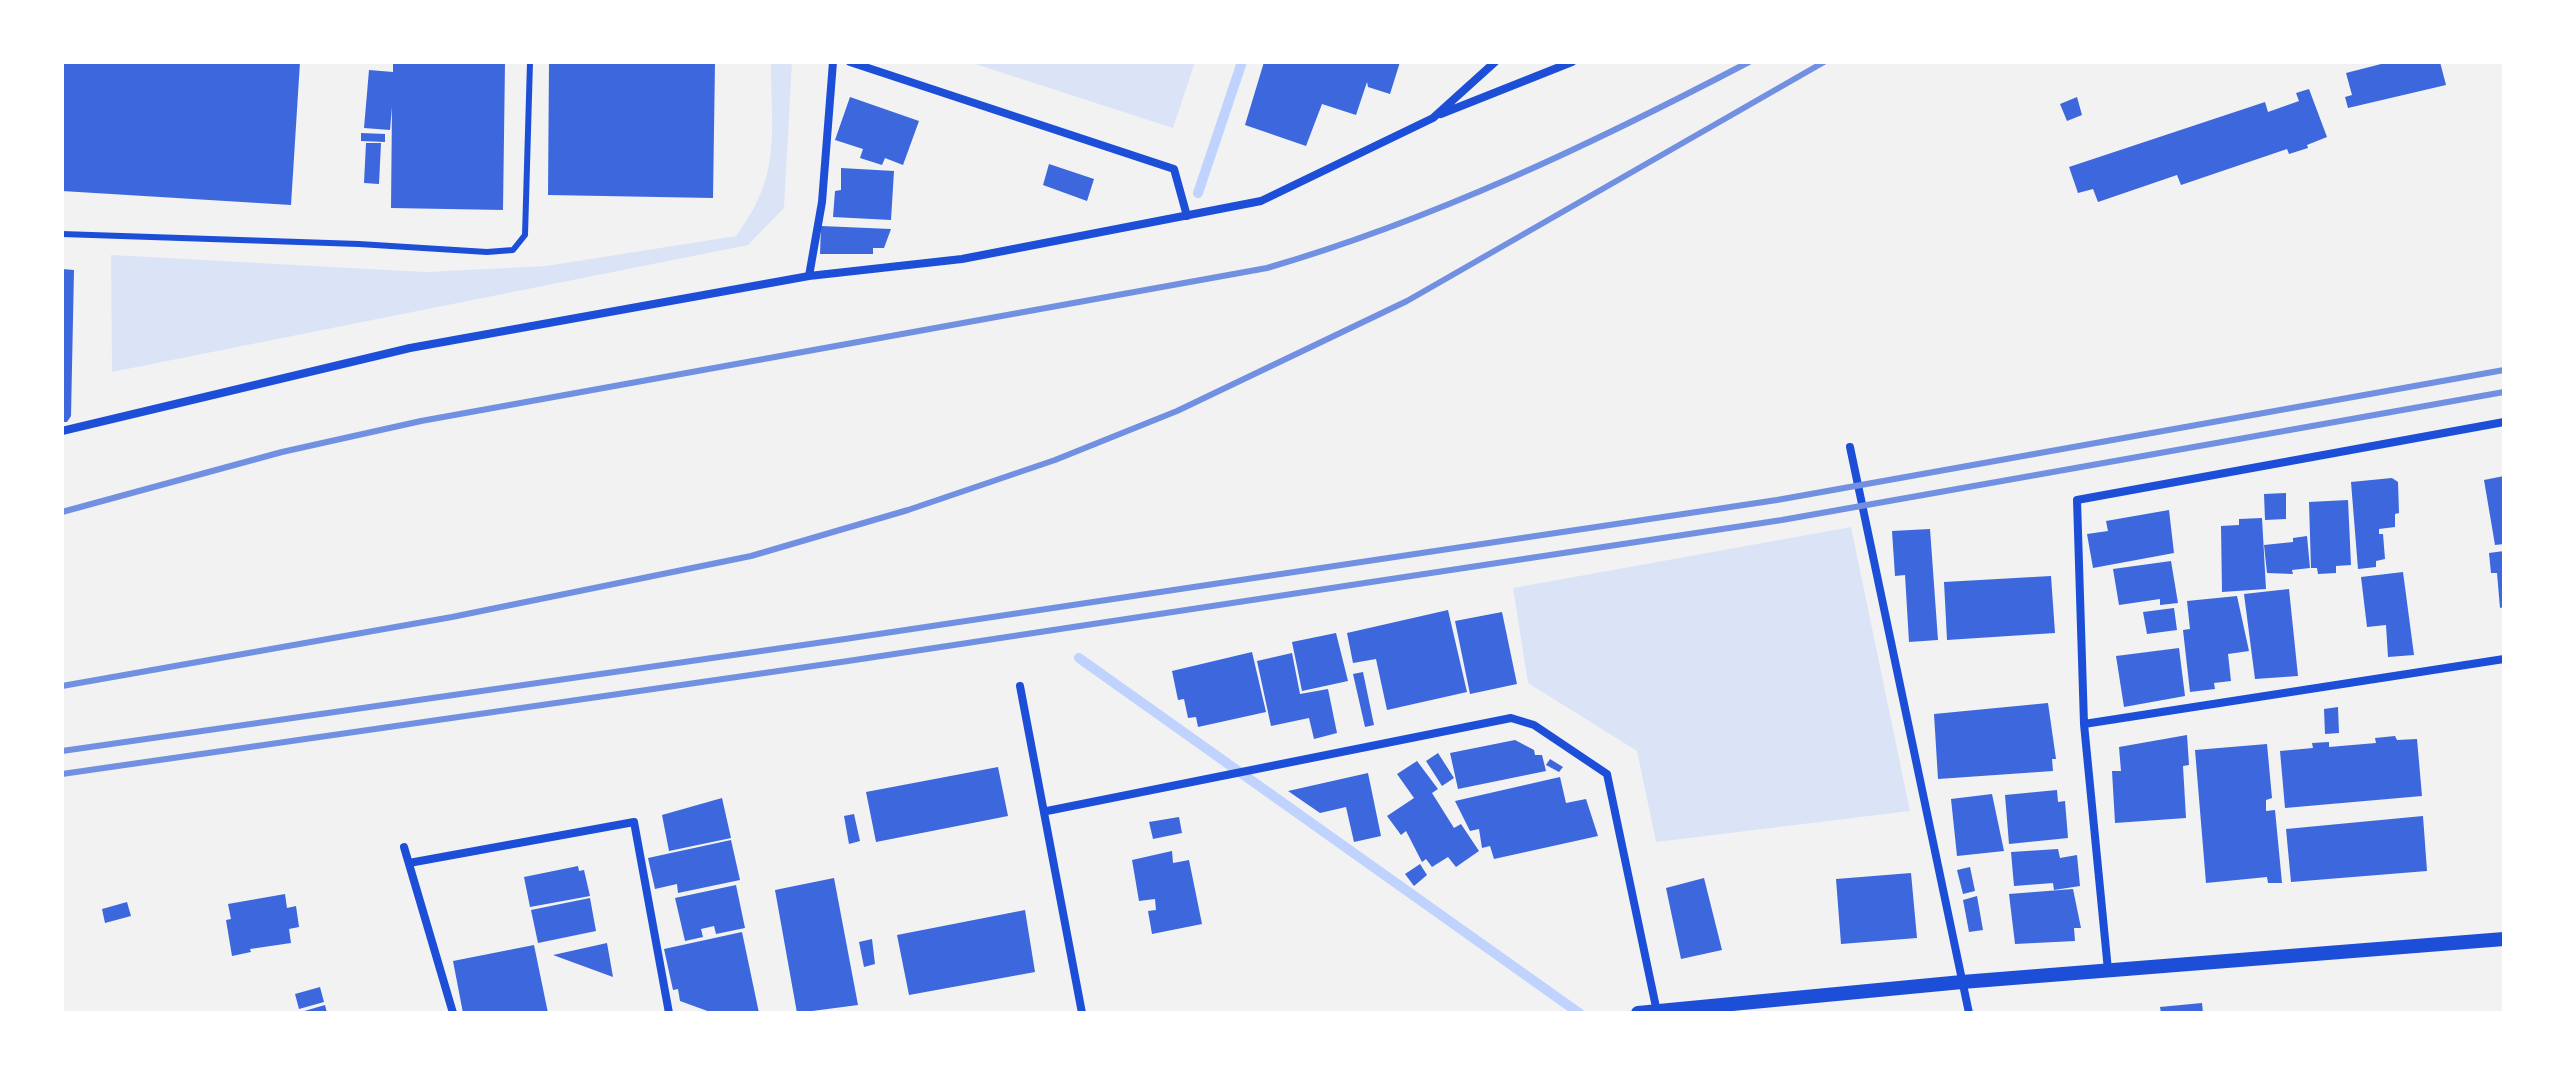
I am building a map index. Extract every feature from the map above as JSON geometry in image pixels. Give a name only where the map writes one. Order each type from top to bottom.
[{"type":"street","points":[[809,276],[822,202],[833,62]]},
{"type":"street","points":[[850,62],[1174,169],[1187,216]]},
{"type":"street","points":[[1433,118],[1495,62]]},
{"type":"street","points":[[62,431],[410,348],[809,276],[962,259],[1261,201],[1433,118],[1572,62]]},
{"type":"street","points":[[2108,970],[2084,724],[2077,500],[2504,422]]},
{"type":"street","points":[[1850,447],[1969,1013]]},
{"type":"street","points":[[2084,724],[2504,659]]},
{"type":"street","points":[[1020,686],[1047,811],[1082,1013]]},
{"type":"street","points":[[1047,811],[1511,718],[1534,725],[1607,774],[1657,1012]]},
{"type":"street","points":[[409,863],[634,822],[669,1013]]},
{"type":"street","points":[[404,847],[453,1013]]},
{"type":"street","points":[[1638,1013],[1962,982],[2504,939]]},
{"type":"lane","points":[[62,234],[359,244],[487,252],[513,250],[525,235],[530,62]]},
{"type":"shaded area","points":[[771,62],[792,62],[784,208],[748,245],[112,372],[111,255],[426,272],[546,266],[736,236],[751,214],[767,173],[772,133]]},
{"type":"shaded area","points":[[969,62],[1195,62],[1173,128]]},
{"type":"shaded area","points":[[1851,527],[1910,811],[1656,842],[1637,751],[1528,683],[1513,588]]},
{"type":"building","points":[[62,62],[300,62],[291,205],[62,191]]},
{"type":"building","points":[[393,62],[505,62],[503,210],[391,208],[392,107],[390,130],[364,128],[369,70],[393,72]]},
{"type":"building","points":[[549,62],[715,62],[713,198],[548,195]]},
{"type":"building","points":[[1264,62],[1400,62],[1390,94],[1368,87],[1367,82],[1356,115],[1322,104],[1306,146],[1245,125]]},
{"type":"building","points":[[2389,62],[2440,62],[2446,85],[2348,108],[2345,97],[2352,95],[2346,73]]},
{"type":"building","points":[[2309,89],[2327,137],[2307,145],[2308,148],[2289,154],[2287,149],[2181,185],[2177,175],[2098,202],[2093,189],[2078,193],[2069,167],[2265,102],[2268,112],[2299,101],[2296,93]]},
{"type":"building","points":[[850,97],[919,121],[903,165],[885,158],[882,165],[860,158],[863,149],[835,140]]},
{"type":"building","points":[[2077,97],[2082,115],[2067,121],[2060,104]]},
{"type":"building","points":[[361,133],[385,134],[385,142],[361,141]]},
{"type":"building","points":[[366,143],[381,143],[379,184],[364,183]]},
{"type":"building","points":[[1049,164],[1094,179],[1087,201],[1043,185]]},
{"type":"building","points":[[841,168],[894,171],[891,220],[833,217],[835,191],[841,190]]},
{"type":"building","points":[[821,226],[891,229],[884,248],[873,248],[873,254],[820,254]]},
{"type":"building","points":[[62,269],[74,270],[71,416],[67,422],[62,422]]},
{"type":"building","points":[[2504,476],[2504,544],[2495,545],[2484,480]]},
{"type":"building","points":[[2392,478],[2398,482],[2399,513],[2395,514],[2395,527],[2379,529],[2379,534],[2383,534],[2385,559],[2376,561],[2376,567],[2358,569],[2351,482]]},
{"type":"building","points":[[2286,493],[2286,519],[2265,520],[2264,494]]},
{"type":"building","points":[[2348,500],[2351,565],[2336,566],[2336,573],[2318,574],[2317,568],[2311,568],[2309,502]]},
{"type":"building","points":[[2169,510],[2174,553],[2093,568],[2087,534],[2108,531],[2106,521]]},
{"type":"building","points":[[2262,518],[2266,589],[2222,592],[2221,526],[2239,525],[2239,519]]},
{"type":"building","points":[[1930,529],[1938,640],[1909,642],[1905,575],[1895,576],[1892,531]]},
{"type":"building","points":[[2307,536],[2310,568],[2292,570],[2293,574],[2267,573],[2264,545],[2293,542],[2293,538]]},
{"type":"building","points":[[2504,551],[2504,607],[2500,608],[2497,573],[2491,573],[2489,553]]},
{"type":"building","points":[[2171,561],[2178,603],[2160,605],[2160,599],[2119,605],[2113,569]]},
{"type":"building","points":[[2403,572],[2414,655],[2388,657],[2386,625],[2367,627],[2361,577]]},
{"type":"building","points":[[2051,576],[2055,633],[1947,640],[1944,582]]},
{"type":"building","points":[[2289,589],[2298,676],[2255,679],[2244,594]]},
{"type":"building","points":[[2237,596],[2249,651],[2228,654],[2231,681],[2214,683],[2215,689],[2190,692],[2183,630],[2190,629],[2187,601]]},
{"type":"building","points":[[2174,608],[2177,630],[2147,634],[2143,612]]},
{"type":"building","points":[[1448,610],[1467,692],[1387,710],[1376,659],[1353,663],[1347,633]]},
{"type":"building","points":[[1502,612],[1517,684],[1470,694],[1455,621]]},
{"type":"building","points":[[1336,633],[1348,681],[1302,691],[1292,642]]},
{"type":"building","points":[[2179,648],[2185,696],[2124,707],[2116,656]]},
{"type":"building","points":[[1252,652],[1266,712],[1198,727],[1196,717],[1188,718],[1184,699],[1178,700],[1172,671]]},
{"type":"building","points":[[1292,653],[1300,694],[1328,689],[1337,733],[1314,739],[1309,718],[1271,726],[1257,661]]},
{"type":"building","points":[[1363,672],[1374,725],[1365,727],[1353,674]]},
{"type":"building","points":[[2048,703],[2056,759],[2052,759],[2053,771],[1938,779],[1934,714]]},
{"type":"building","points":[[2338,707],[2339,733],[2325,734],[2324,709]]},
{"type":"building","points":[[2187,735],[2189,765],[2183,766],[2186,818],[2115,823],[2112,771],[2121,771],[2119,747]]},
{"type":"building","points":[[2395,736],[2397,740],[2417,739],[2422,796],[2285,808],[2280,751],[2313,748],[2312,743],[2329,742],[2329,747],[2376,743],[2375,738]]},
{"type":"building","points":[[1515,740],[1534,750],[1535,755],[1542,755],[1546,771],[1458,789],[1450,753]]},
{"type":"building","points":[[2267,744],[2272,798],[2266,800],[2266,811],[2275,810],[2282,883],[2268,883],[2267,877],[2206,883],[2195,750]]},
{"type":"building","points":[[1438,753],[1454,778],[1442,786],[1426,761]]},
{"type":"building","points":[[1550,759],[1563,767],[1559,772],[1546,765]]},
{"type":"building","points":[[1417,761],[1438,789],[1432,793],[1454,828],[1461,824],[1479,851],[1456,867],[1448,857],[1432,867],[1426,859],[1422,862],[1406,831],[1401,835],[1387,816],[1414,798],[1397,774]]},
{"type":"building","points":[[998,767],[1008,816],[876,842],[866,792]]},
{"type":"building","points":[[1368,773],[1381,836],[1354,842],[1346,807],[1320,813],[1288,791]]},
{"type":"building","points":[[1560,777],[1566,803],[1586,799],[1598,836],[1494,859],[1490,846],[1482,848],[1479,829],[1470,831],[1455,801]]},
{"type":"building","points":[[2057,790],[2058,802],[2065,801],[2068,838],[2009,844],[2005,795]]},
{"type":"building","points":[[1992,794],[2004,851],[1957,856],[1951,799]]},
{"type":"building","points":[[722,798],[731,838],[669,851],[662,815]]},
{"type":"building","points":[[854,814],[860,841],[849,844],[844,816]]},
{"type":"building","points":[[2423,816],[2427,871],[2291,882],[2286,829]]},
{"type":"building","points":[[1179,817],[1182,833],[1153,839],[1149,822]]},
{"type":"building","points":[[731,840],[740,880],[678,893],[677,884],[655,889],[648,858]]},
{"type":"building","points":[[2058,849],[2060,858],[2077,855],[2080,886],[2054,890],[2053,883],[2014,886],[2011,852]]},
{"type":"building","points":[[1172,851],[1173,863],[1189,860],[1202,924],[1152,934],[1148,911],[1156,910],[1155,899],[1139,901],[1132,860]]},
{"type":"building","points":[[1420,864],[1427,875],[1414,886],[1405,874]]},
{"type":"building","points":[[578,866],[579,871],[584,870],[590,896],[530,907],[524,877]]},
{"type":"building","points":[[1970,867],[1975,891],[1963,894],[1957,870]]},
{"type":"building","points":[[1911,873],[1917,938],[1841,944],[1836,879]]},
{"type":"building","points":[[834,878],[858,1005],[797,1013],[775,890]]},
{"type":"building","points":[[1704,878],[1722,950],[1681,959],[1666,888]]},
{"type":"building","points":[[736,885],[745,928],[716,934],[714,926],[701,929],[703,937],[685,941],[675,898]]},
{"type":"building","points":[[2073,889],[2081,928],[2074,928],[2075,941],[2015,944],[2009,894]]},
{"type":"building","points":[[285,894],[287,908],[296,906],[299,927],[289,929],[291,943],[250,949],[251,952],[232,956],[226,920],[231,919],[228,904]]},
{"type":"building","points":[[1977,896],[1983,930],[1969,932],[1963,900]]},
{"type":"building","points":[[590,898],[596,931],[538,943],[531,910]]},
{"type":"building","points":[[127,902],[131,916],[105,923],[102,909]]},
{"type":"building","points":[[1025,910],[1035,972],[909,995],[897,935]]},
{"type":"building","points":[[742,932],[759,1013],[713,1013],[680,1001],[678,989],[673,990],[664,949]]},
{"type":"building","points":[[872,939],[875,964],[864,967],[859,942]]},
{"type":"building","points":[[607,943],[613,977],[553,955]]},
{"type":"building","points":[[534,945],[548,1013],[463,1013],[453,961]]},
{"type":"building","points":[[320,987],[324,1002],[299,1009],[295,994]]},
{"type":"building","points":[[2202,1003],[2203,1013],[2161,1013],[2160,1007]]},
{"type":"building","points":[[325,1005],[327,1013],[301,1013],[301,1012]]},
{"type":"waterway","points":[[1198,193],[1242,62]]},
{"type":"waterway","points":[[1079,658],[1579,1013]]},
{"type":"railway","points":[[62,512],[282,452],[421,421],[1267,268],[1391,227],[1513,177],[1749,62]]},
{"type":"railway","points":[[62,686],[452,617],[751,556],[908,510],[1055,460],[1177,411],[1407,301],[1824,62]]},
{"type":"railway","points":[[62,751],[845,639],[1777,500],[2504,370]]},
{"type":"railway","points":[[62,774],[848,661],[1782,520],[2504,392]]}]
